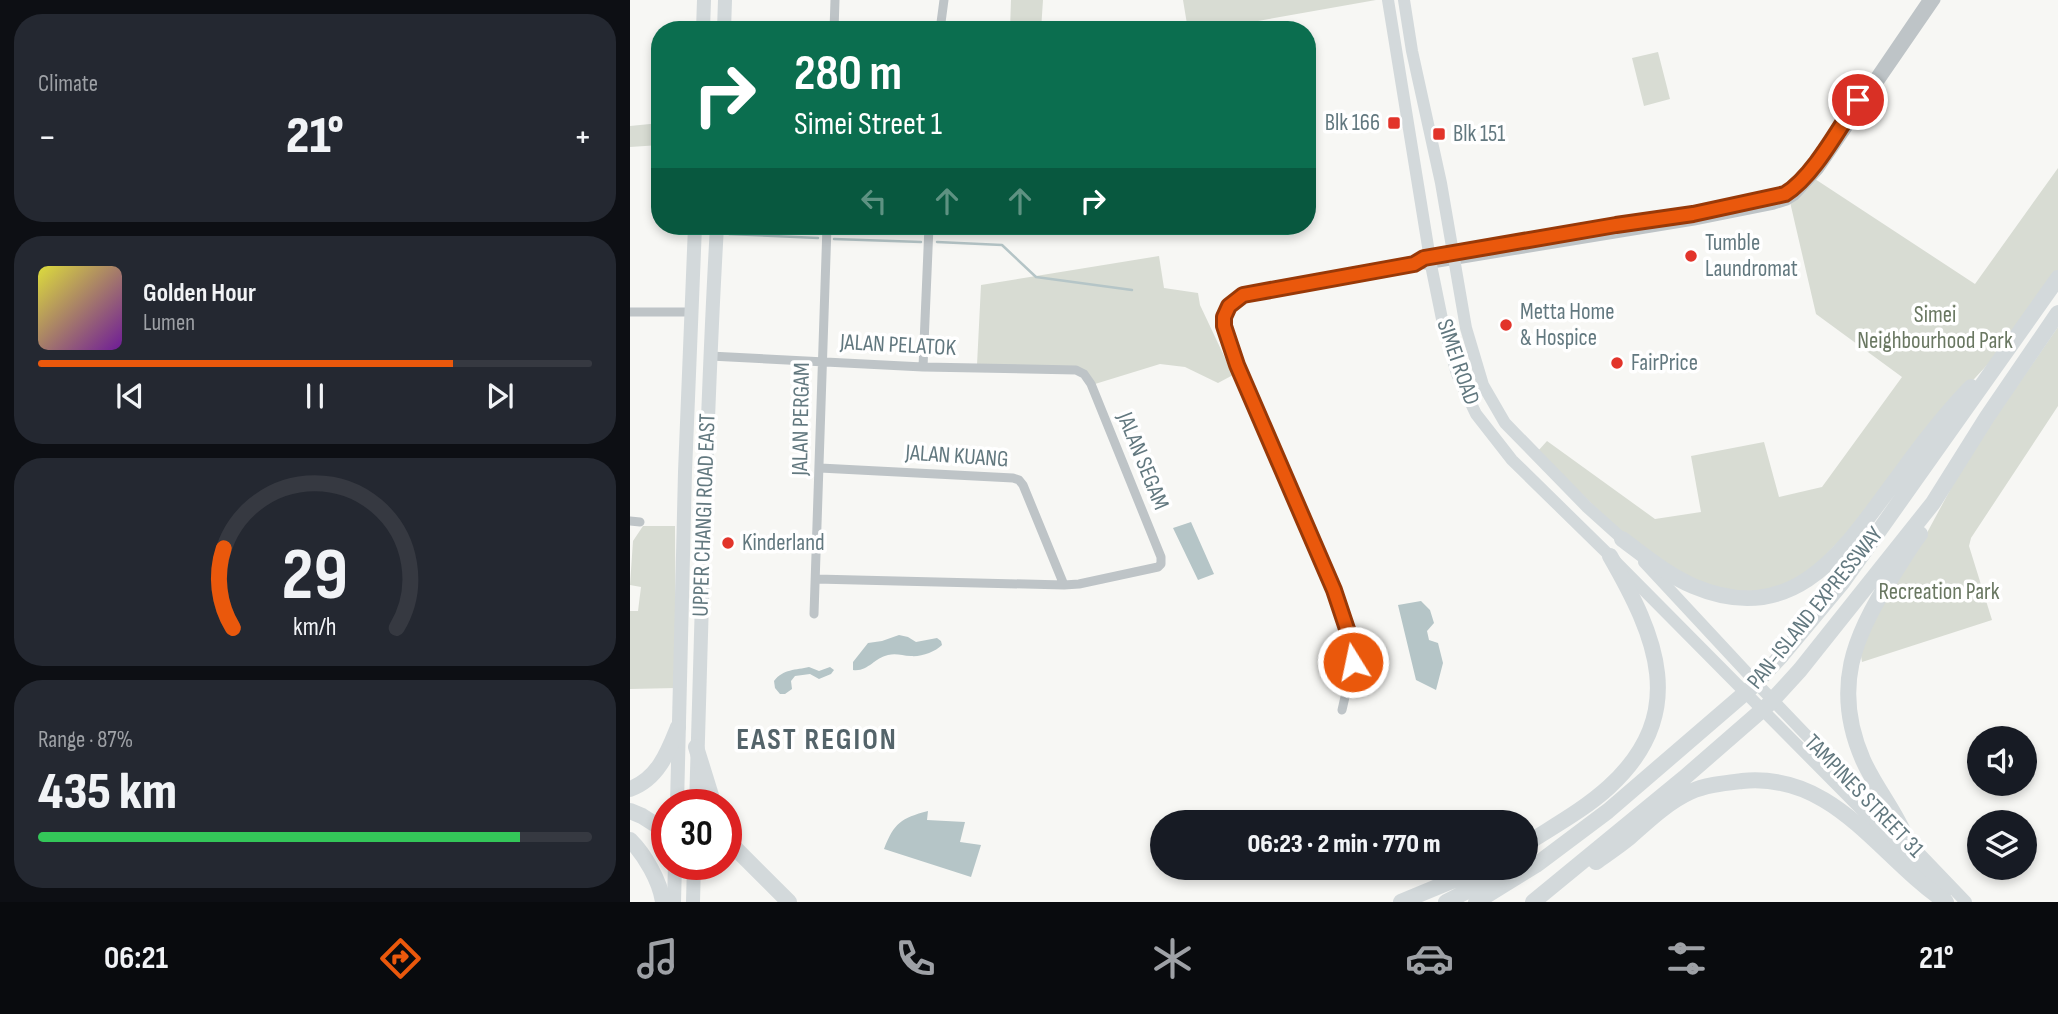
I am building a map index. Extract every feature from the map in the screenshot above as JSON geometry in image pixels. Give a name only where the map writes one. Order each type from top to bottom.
[{"type":"highway","name":"PAN-ISLAND EXPRESSWAY","points":[[1473,895],[1555,851],[1608,811],[1752,687],[1842,583],[2058,278]]},
{"type":"highway","name":"PAN-ISLAND EXPRESSWAY","points":[[1534,901],[1684,778],[1769,704],[1800,670],[1933,503],[1987,416],[2058,313]]},
{"type":"highway","points":[[1622,539],[1665,571],[1692,586],[1720,595],[1749,599],[1778,594],[1804,583],[1828,565],[1941,420],[2016,338]]},
{"type":"highway","points":[[1906,840],[1899,819],[1876,785],[1860,754],[1847,696],[1857,640],[1875,603],[1925,527],[1933,503]]},
{"type":"highway","points":[[1538,836],[1609,787],[1636,758],[1650,733],[1657,701],[1654,652],[1644,621],[1610,556]]},
{"type":"highway","points":[[630,789],[655,773],[667,755],[678,727]]},
{"type":"highway","points":[[696,747],[709,789]]},
{"type":"highway","points":[[1538,851],[1667,761]]},
{"type":"highway","points":[[1534,901],[1566,885],[1659,812],[1690,792],[1723,783],[1756,780],[1787,783],[1820,796],[1842,811],[1946,902]]},
{"type":"highway","points":[[630,811],[651,822]]},
{"type":"highway","points":[[630,840],[652,872],[663,902]]},
{"type":"highway","points":[[742,855],[789,902]]},
{"type":"highway","points":[[1401,902],[1454,880]]},
{"type":"highway","points":[[1446,902],[1473,895],[1495,880]]},
{"type":"highway","points":[[1401,902],[1473,895]]},
{"type":"main road","points":[[703,21],[704,0]]},
{"type":"main road","points":[[724,21],[725,0]]},
{"type":"main road","name":"SIMEI ROAD","points":[[1388,0],[1430,261],[1449,349],[1457,374],[1476,414],[1511,460],[1752,700]]},
{"type":"main road","name":"SIMEI ROAD","points":[[1404,0],[1469,337],[1482,385],[1505,423],[1622,539],[1763,690]]},
{"type":"main road","name":"UPPER CHANGI ROAD EAST","points":[[677,789],[689,343],[695,235]]},
{"type":"main road","name":"UPPER CHANGI ROAD EAST","points":[[696,789],[710,335],[716,235]]},
{"type":"main road","points":[[691,312],[706,308],[712,299]]},
{"type":"main road","points":[[689,343],[702,335],[710,335]]},
{"type":"main road","name":"TAMPINES STREET 31","points":[[1763,690],[1966,902]]},
{"type":"main road","name":"TAMPINES STREET 31","points":[[1752,700],[1953,902]]},
{"type":"main road","points":[[688,789],[696,783]]},
{"type":"main road","points":[[674,902],[675,880]]},
{"type":"main road","points":[[693,902],[694,880]]},
{"type":"street","points":[[834,21],[835,0]]},
{"type":"street","points":[[941,21],[944,0]]},
{"type":"street","points":[[1342,710],[1353,662],[1351,641],[1334,590],[1237,365],[1224,326],[1224,317],[1229,306],[1243,295],[1693,214],[1788,193],[1814,166],[1927,0]]},
{"type":"street","points":[[1454,257],[1694,221],[1787,201],[1819,170],[1936,0]]},
{"type":"street","name":"JALAN PERGAM","points":[[814,614],[826,235]]},
{"type":"street","points":[[923,367],[929,235]]},
{"type":"street","points":[[630,312],[691,312]]},
{"type":"street","name":"JALAN PELATOK","points":[[710,356],[923,367],[1068,370],[1084,374]]},
{"type":"street","name":"JALAN SEGAM","points":[[1064,585],[1158,567],[1161,564],[1161,557],[1091,384],[1084,374]]},
{"type":"street","name":"JALAN KUANG","points":[[820,468],[1019,480],[1064,585]]},
{"type":"street","points":[[816,579],[1064,585]]},
{"type":"green space","points":[[1011,0],[1043,0],[1042,21],[1010,21]]},
{"type":"green space","points":[[1183,0],[1376,0],[1258,21],[1186,21]]},
{"type":"green space","points":[[1658,52],[1670,99],[1644,106],[1632,58]]},
{"type":"green space","points":[[651,124],[651,146],[630,147],[630,126]]},
{"type":"green space","name":"Simei Neighbourhood Park","points":[[2058,168],[2058,273],[2014,336],[1937,419],[1873,505],[1802,580],[1748,596],[1693,582],[1625,536],[1538,451],[1547,441],[1655,519],[1701,512],[1691,456],[1764,442],[1779,497],[1822,487],[1902,377],[1816,314],[1790,202],[1815,179],[1975,284]]},
{"type":"green space","points":[[1159,256],[1164,288],[1198,293],[1200,305],[1233,375],[1218,383],[1185,367],[1160,364],[1095,384],[1085,373],[977,365],[981,285]]},
{"type":"green space","name":"Recreation Park","points":[[2058,327],[2058,406],[1971,538],[1969,546],[1992,620],[1862,662],[1860,650],[1879,605],[1922,542],[1969,455]]},
{"type":"green space","points":[[643,526],[675,526],[676,688],[630,689],[630,611],[638,611],[641,587],[630,585],[633,541]]},
{"type":"shaded area","points":[[1191,522],[1214,574],[1198,580],[1173,528]]},
{"type":"shaded area","points":[[1421,601],[1430,610],[1434,623],[1427,631],[1429,640],[1438,643],[1443,663],[1436,690],[1416,680],[1398,605]]},
{"type":"shaded area","points":[[899,635],[916,642],[937,638],[942,645],[919,656],[888,655],[863,669],[853,670],[853,662],[868,643]]},
{"type":"shaded area","points":[[809,667],[819,671],[830,667],[834,670],[819,679],[810,674],[795,676],[791,681],[792,689],[785,694],[780,694],[775,688],[774,681],[781,674]]},
{"type":"shaded area","points":[[928,811],[927,820],[965,822],[960,842],[981,845],[971,877],[884,849],[895,827],[911,816]]},
{"type":"waterway","points":[[751,235],[818,238]]},
{"type":"waterway","points":[[834,239],[921,242]]},
{"type":"waterway","points":[[937,242],[1002,245],[1036,277],[1132,290]]},
{"type":"place","name":"Blk 166","points":[[1394,123]]},
{"type":"place","name":"Blk 151","points":[[1439,134]]},
{"type":"place","name":"Tumble Laundromat","points":[[1691,256]]},
{"type":"place","name":"Metta Home & Hospice","points":[[1506,325]]},
{"type":"place","name":"FairPrice","points":[[1617,363]]},
{"type":"place","name":"Kinderland","points":[[728,543]]},
{"type":"district","name":"EAST REGION","points":[[817,740]]},
{"type":"route","points":[[1353,662],[1351,641],[1334,590],[1237,365],[1224,326],[1224,317],[1232,302],[1243,295],[1414,264],[1424,258],[1693,214],[1785,194],[1814,166],[1858,100]]}]
